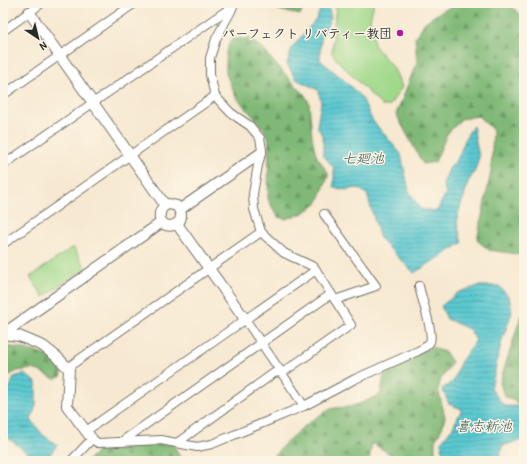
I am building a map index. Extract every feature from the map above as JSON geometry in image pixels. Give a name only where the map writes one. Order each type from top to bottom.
[{"type":"street","points":[[3,31],[42,3]]},
{"type":"street","points":[[3,95],[135,3]]},
{"type":"street","points":[[177,443],[274,373],[286,371],[351,326],[314,267],[284,253],[261,232],[254,209],[253,194],[262,150],[260,138],[250,126],[231,113],[215,96],[210,75],[210,58],[216,39],[234,4]]},
{"type":"street","points":[[3,165],[234,4]]},
{"type":"street","points":[[29,12],[165,205]]},
{"type":"street","points":[[3,244],[215,96]]},
{"type":"street","points":[[179,210],[261,153]]},
{"type":"street","points":[[169,204],[177,206],[179,210],[181,217],[180,222],[169,226],[162,222],[160,213],[165,205],[169,204]]},
{"type":"street","points":[[121,443],[261,343],[333,297],[376,286],[324,214]]},
{"type":"street","points":[[3,334],[162,222]]},
{"type":"street","points":[[177,224],[304,406]]},
{"type":"street","points":[[67,368],[261,232]]},
{"type":"street","points":[[71,461],[89,435],[245,320],[316,270]]},
{"type":"street","points":[[3,334],[19,336],[43,346],[58,356],[69,369],[67,406],[89,435],[98,443],[162,440],[197,446],[212,444],[304,406],[355,379],[426,347],[430,342],[431,333],[419,286]]},
{"type":"green space","points":[[266,3],[306,3],[300,15],[279,10]]},
{"type":"green space","points":[[336,3],[374,3],[370,19],[374,45],[394,69],[402,87],[389,106],[382,106],[332,53]]},
{"type":"green space","points":[[461,3],[504,3],[512,6],[524,19],[524,255],[489,250],[477,240],[491,172],[493,130],[478,116],[461,119],[447,134],[435,162],[423,164],[396,114],[417,62],[415,38],[425,22],[442,11]]},
{"type":"green space","points":[[231,39],[250,39],[263,49],[304,94],[309,102],[312,136],[316,155],[328,173],[328,177],[317,204],[301,214],[285,219],[278,217],[268,199],[269,139],[264,129],[236,97],[226,74],[226,52]]},
{"type":"green space","points":[[73,247],[86,268],[44,297],[30,277]]},
{"type":"green space","points":[[524,313],[524,402],[516,402],[504,396],[500,382],[521,316]]},
{"type":"green space","points":[[7,346],[36,352],[50,358],[60,368],[62,376],[55,379],[32,369],[17,371],[8,376],[3,387],[3,347]]},
{"type":"green space","points":[[432,347],[446,353],[452,362],[441,379],[438,389],[445,417],[442,428],[435,441],[435,452],[438,461],[398,461],[372,443],[369,461],[269,461],[297,432],[322,414],[333,408],[353,406],[381,394],[384,374],[398,362]]},
{"type":"green space","points":[[173,444],[182,461],[87,461],[104,445]]},
{"type":"water","name":"七廻池","points":[[322,3],[327,3],[331,17],[321,39],[320,60],[344,80],[362,98],[372,120],[401,154],[409,191],[420,209],[437,211],[446,193],[443,184],[449,169],[458,158],[467,135],[473,126],[479,157],[475,171],[468,182],[458,213],[457,223],[462,243],[414,273],[380,239],[367,194],[358,188],[345,190],[334,187],[334,168],[323,155],[323,137],[317,126],[321,102],[318,90],[296,79],[287,64],[292,48],[317,18]]},
{"type":"water","name":"喜志新池","points":[[479,286],[499,286],[509,297],[512,312],[501,343],[491,389],[504,406],[524,406],[524,439],[502,446],[500,456],[502,461],[445,461],[441,442],[453,427],[462,409],[449,404],[442,389],[453,382],[460,363],[476,340],[469,329],[447,319],[441,306],[459,292]]},
{"type":"water","points":[[24,374],[36,382],[36,405],[31,420],[43,435],[57,445],[45,461],[38,461],[3,434],[3,399],[8,392],[14,377]]},
{"type":"place","name":"パーフェクト リバティー教団","points":[[400,33]]}]
